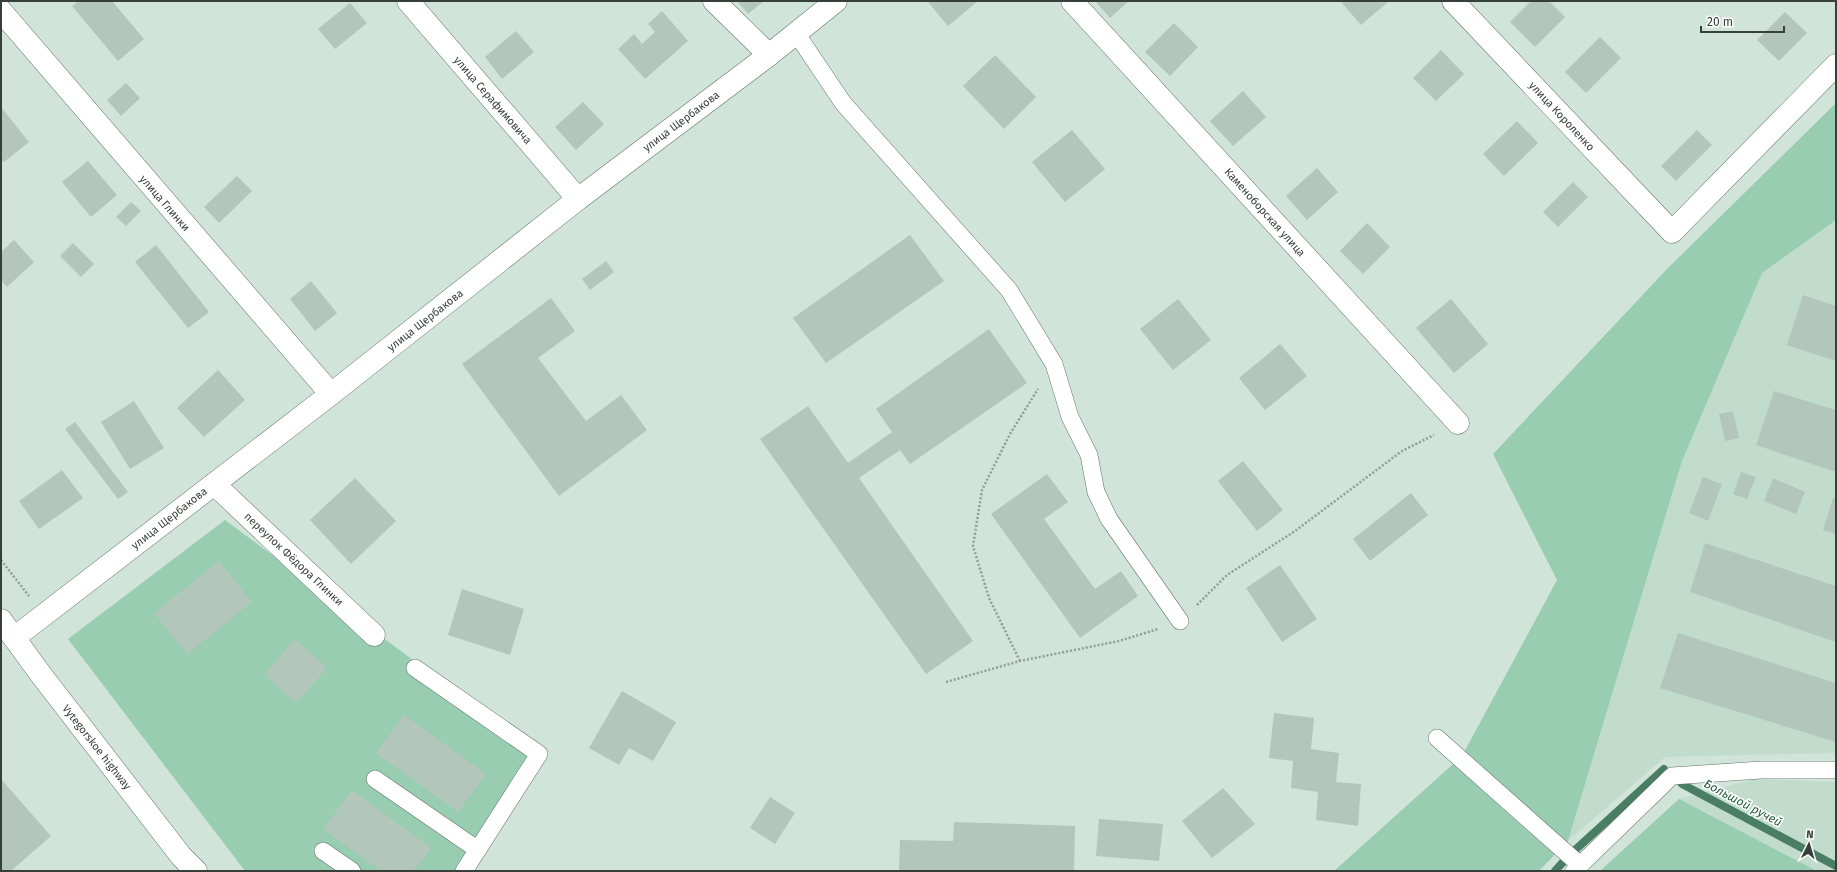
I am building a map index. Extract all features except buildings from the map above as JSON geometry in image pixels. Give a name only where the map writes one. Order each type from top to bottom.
[{"type":"street","name":"улица Серафимовича","points":[[408,1],[578,200]]},
{"type":"street","points":[[714,1],[769,55]]},
{"type":"street","name":"улица Щербакова","points":[[7,629],[44,615],[331,394],[578,200],[769,55],[836,1]]},
{"type":"street","name":"Каменоборская улица","points":[[1072,1],[1458,423]]},
{"type":"street","name":"улица Короленко","points":[[1453,1],[1672,232],[1836,65]]},
{"type":"street","name":"улица Глинки","points":[[1,11],[331,394]]},
{"type":"street","name":"переулок Фёдора Глинки","points":[[214,484],[374,635]]},
{"type":"street","name":"Vytegorskoe highway","points":[[7,629],[172,844],[196,871]]},
{"type":"lane","points":[[796,33],[844,103],[1008,290],[1054,364],[1070,417],[1089,455],[1096,492],[1109,519],[1180,621]]},
{"type":"lane","points":[[415,668],[539,754],[464,871]]},
{"type":"lane","points":[[1437,738],[1577,868],[1672,776],[1761,770],[1836,770]]},
{"type":"lane","points":[[375,779],[478,850]]},
{"type":"lane","points":[[323,851],[352,871]]},
{"type":"path","points":[[1020,662],[989,598],[973,546],[982,490],[1010,434],[1054,364]]},
{"type":"path","points":[[946,682],[1020,662],[1119,641],[1180,621],[1227,575],[1295,532],[1402,451],[1458,423]]},
{"type":"path","points":[[1,560],[44,615]]},
{"type":"shaded area","points":[[1836,220],[1836,753],[1665,757],[1568,841],[1682,461],[1762,273]]},
{"type":"shaded area","points":[[1755,779],[1836,782],[1836,871],[1817,871],[1679,799]]},
{"type":"green space","points":[[1836,103],[1836,220],[1762,273],[1682,461],[1568,841],[1539,871],[1334,871],[1462,756],[1557,580],[1493,454],[1668,268]]},
{"type":"green space","points":[[225,520],[539,754],[460,871],[245,871],[68,639]]},
{"type":"green space","points":[[1679,799],[1817,871],[1600,871]]},
{"type":"waterway","points":[[1574,851],[1664,769]]},
{"type":"waterway","name":"Большой ручей","points":[[1682,784],[1836,866]]},
{"type":"waterway","points":[[1555,871],[1565,860]]}]
